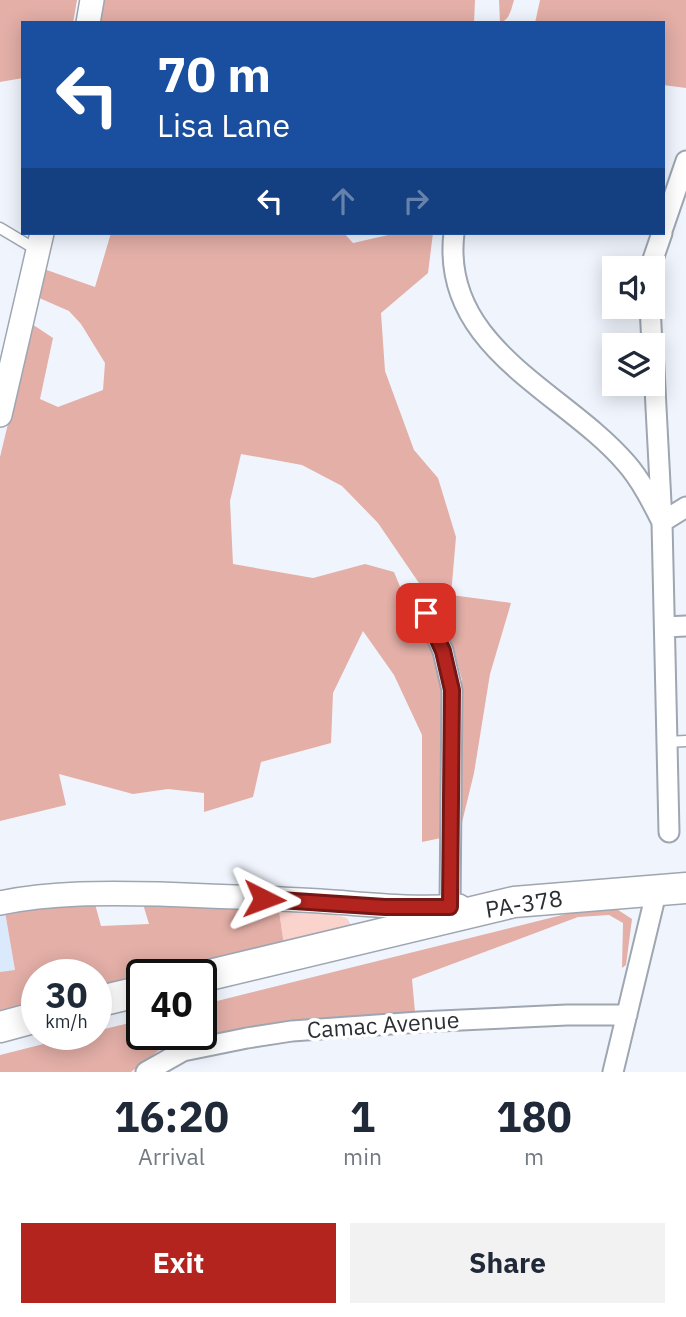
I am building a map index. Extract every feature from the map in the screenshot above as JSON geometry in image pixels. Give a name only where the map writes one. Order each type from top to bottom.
[{"type":"main road","name":"PA-378","points":[[217,973],[514,902],[672,888]]},
{"type":"main road","points":[[0,1027],[21,1021]]},
{"type":"street","points":[[88,21],[92,0]]},
{"type":"street","points":[[665,221],[686,161]]},
{"type":"street","points":[[454,235],[453,264],[459,288],[483,334],[526,378],[596,433],[626,463],[648,495],[662,522]]},
{"type":"street","points":[[654,256],[660,235]]},
{"type":"street","points":[[0,415],[40,242]]},
{"type":"street","points":[[655,396],[665,626],[676,741],[670,832]]},
{"type":"street","points":[[662,522],[686,507]]},
{"type":"street","points":[[426,613],[443,651],[452,690],[450,907]]},
{"type":"street","points":[[665,626],[686,626]]},
{"type":"street","points":[[613,1072],[627,1014],[672,888]]},
{"type":"street","points":[[0,903],[64,895],[118,893],[316,901],[385,907],[450,907],[514,902]]},
{"type":"street","name":"Camac Avenue","points":[[146,1072],[183,1051],[292,1031],[419,1022],[627,1014]]},
{"type":"lane","points":[[0,228],[40,242]]},
{"type":"shaded area","points":[[0,0],[77,0],[73,21],[21,21],[21,78],[0,82]]},
{"type":"shaded area","points":[[102,0],[475,0],[474,21],[97,21]]},
{"type":"shaded area","points":[[499,0],[514,0],[508,17],[500,21]]},
{"type":"shaded area","points":[[540,0],[686,0],[686,88],[665,85],[665,21],[535,21]]},
{"type":"shaded area","points":[[110,235],[346,235],[353,243],[388,235],[433,235],[428,273],[381,313],[385,371],[414,450],[438,478],[456,537],[451,595],[511,603],[490,674],[474,773],[458,839],[462,680],[449,633],[378,523],[342,486],[302,465],[241,454],[230,501],[233,564],[313,578],[365,564],[394,572],[410,611],[436,657],[443,703],[441,838],[422,842],[422,735],[394,675],[363,631],[333,693],[331,743],[261,762],[253,797],[204,812],[204,793],[168,789],[133,794],[59,774],[66,805],[0,821],[0,457],[32,324],[53,338],[40,399],[58,407],[103,390],[105,363],[81,324],[69,311],[37,297],[41,268],[95,287]]},
{"type":"shaded area","points":[[95,904],[101,926],[149,924],[143,904],[279,911],[284,945],[217,961],[126,959],[126,982],[112,985],[112,959],[21,959],[21,1006],[0,1011],[0,972],[15,970],[5,912]]},
{"type":"shaded area","points":[[612,906],[632,919],[626,965],[622,968],[623,923],[609,915],[578,917],[412,979],[415,1012],[372,1020],[285,1025],[217,1036],[217,1001],[578,911]]},
{"type":"shaded area","points":[[279,911],[339,916],[347,918],[352,927],[284,945]]},
{"type":"shaded area","points":[[5,912],[15,971],[0,972],[0,913]]},
{"type":"shaded area","points":[[126,1024],[126,1050],[159,1050],[131,1072],[0,1072],[0,1055],[21,1050],[112,1050],[112,1027]]},
{"type":"route","points":[[264,899],[385,907],[450,907],[452,690],[443,651],[426,613]]}]
